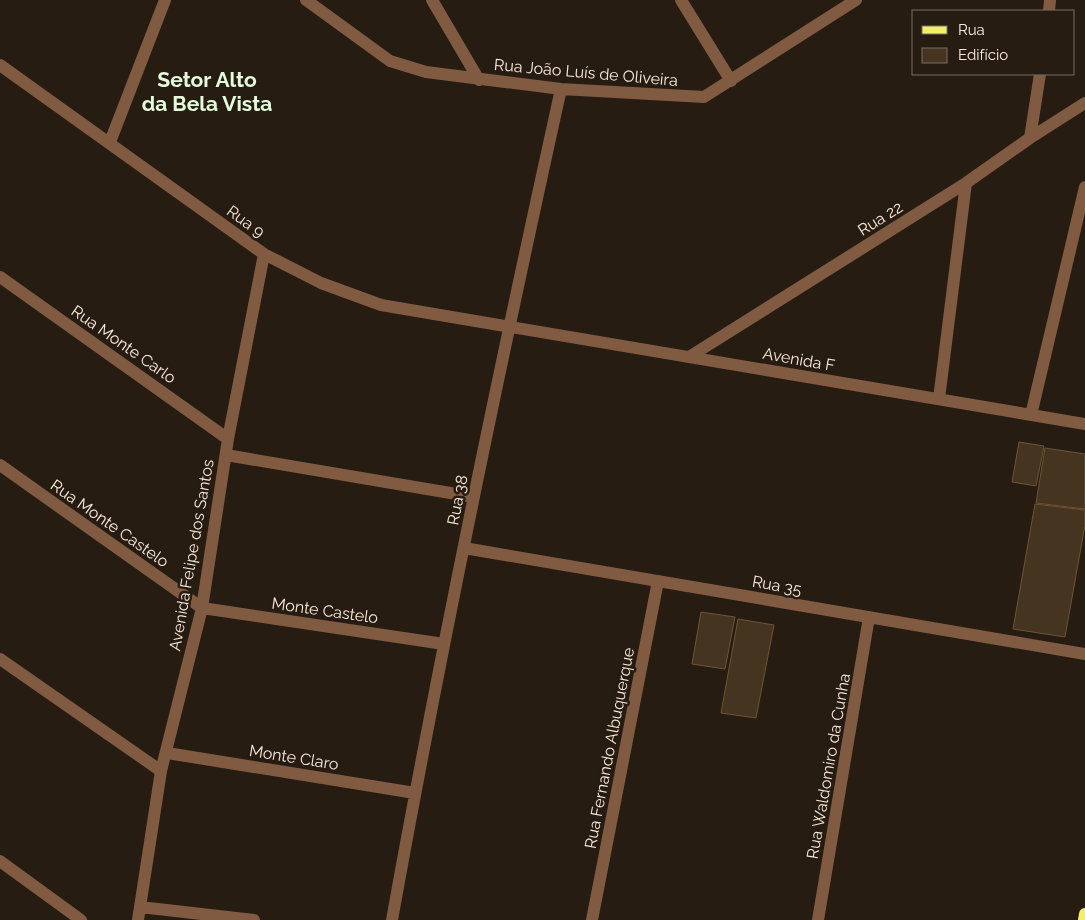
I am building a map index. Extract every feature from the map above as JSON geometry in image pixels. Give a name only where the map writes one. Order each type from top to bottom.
[{"type":"main road","points":[[1084,920],[1085,914]]},
{"type":"street","points":[[110,142],[164,0]]},
{"type":"street","name":"Rua João Luís de Oliveira","points":[[306,0],[390,61],[426,72],[561,89],[704,97],[856,0]]},
{"type":"street","points":[[432,0],[479,80]]},
{"type":"street","points":[[681,0],[731,80]]},
{"type":"street","name":"Rua 9","points":[[0,65],[264,254],[321,283],[381,304],[508,326]]},
{"type":"street","points":[[1030,138],[1040,75]]},
{"type":"street","name":"Rua 38","points":[[392,920],[444,644],[508,326],[561,89]]},
{"type":"street","name":"Rua 22","points":[[689,357],[966,183],[1030,138],[1085,103]]},
{"type":"street","points":[[939,399],[966,183]]},
{"type":"street","points":[[1031,414],[1085,187]]},
{"type":"street","name":"Avenida Felipe dos Santos","points":[[139,914],[161,771],[202,608],[228,439],[264,254]]},
{"type":"street","name":"Rua Monte Carlo","points":[[0,277],[228,439]]},
{"type":"street","name":"Avenida F","points":[[508,326],[1085,424]]},
{"type":"street","points":[[226,454],[474,497]]},
{"type":"street","name":"Rua Monte Castelo","points":[[0,465],[202,608]]},
{"type":"street","name":"Rua 35","points":[[464,548],[1085,654]]},
{"type":"street","name":"Rua Fernando Albuquerque","points":[[592,920],[658,582]]},
{"type":"street","name":"Monte Castelo","points":[[202,608],[444,644]]},
{"type":"street","name":"Rua Waldomiro da Cunha","points":[[818,920],[869,618]]},
{"type":"street","points":[[0,659],[161,771]]},
{"type":"street","name":"Monte Claro","points":[[167,753],[415,793]]},
{"type":"street","points":[[0,861],[80,920]]},
{"type":"street","points":[[139,914],[254,920]]},
{"type":"building","points":[[1019,442],[1044,446],[1036,486],[1012,482]]},
{"type":"building","points":[[1045,448],[1085,454],[1085,509],[1036,503]]},
{"type":"building","points":[[1035,504],[1085,510],[1085,525],[1065,637],[1013,629]]},
{"type":"building","points":[[701,612],[735,617],[725,669],[692,664]]},
{"type":"building","points":[[738,619],[774,625],[756,718],[721,713]]},
{"type":"district","name":"Setor Alto da Bela Vista","points":[[207,92]]}]
